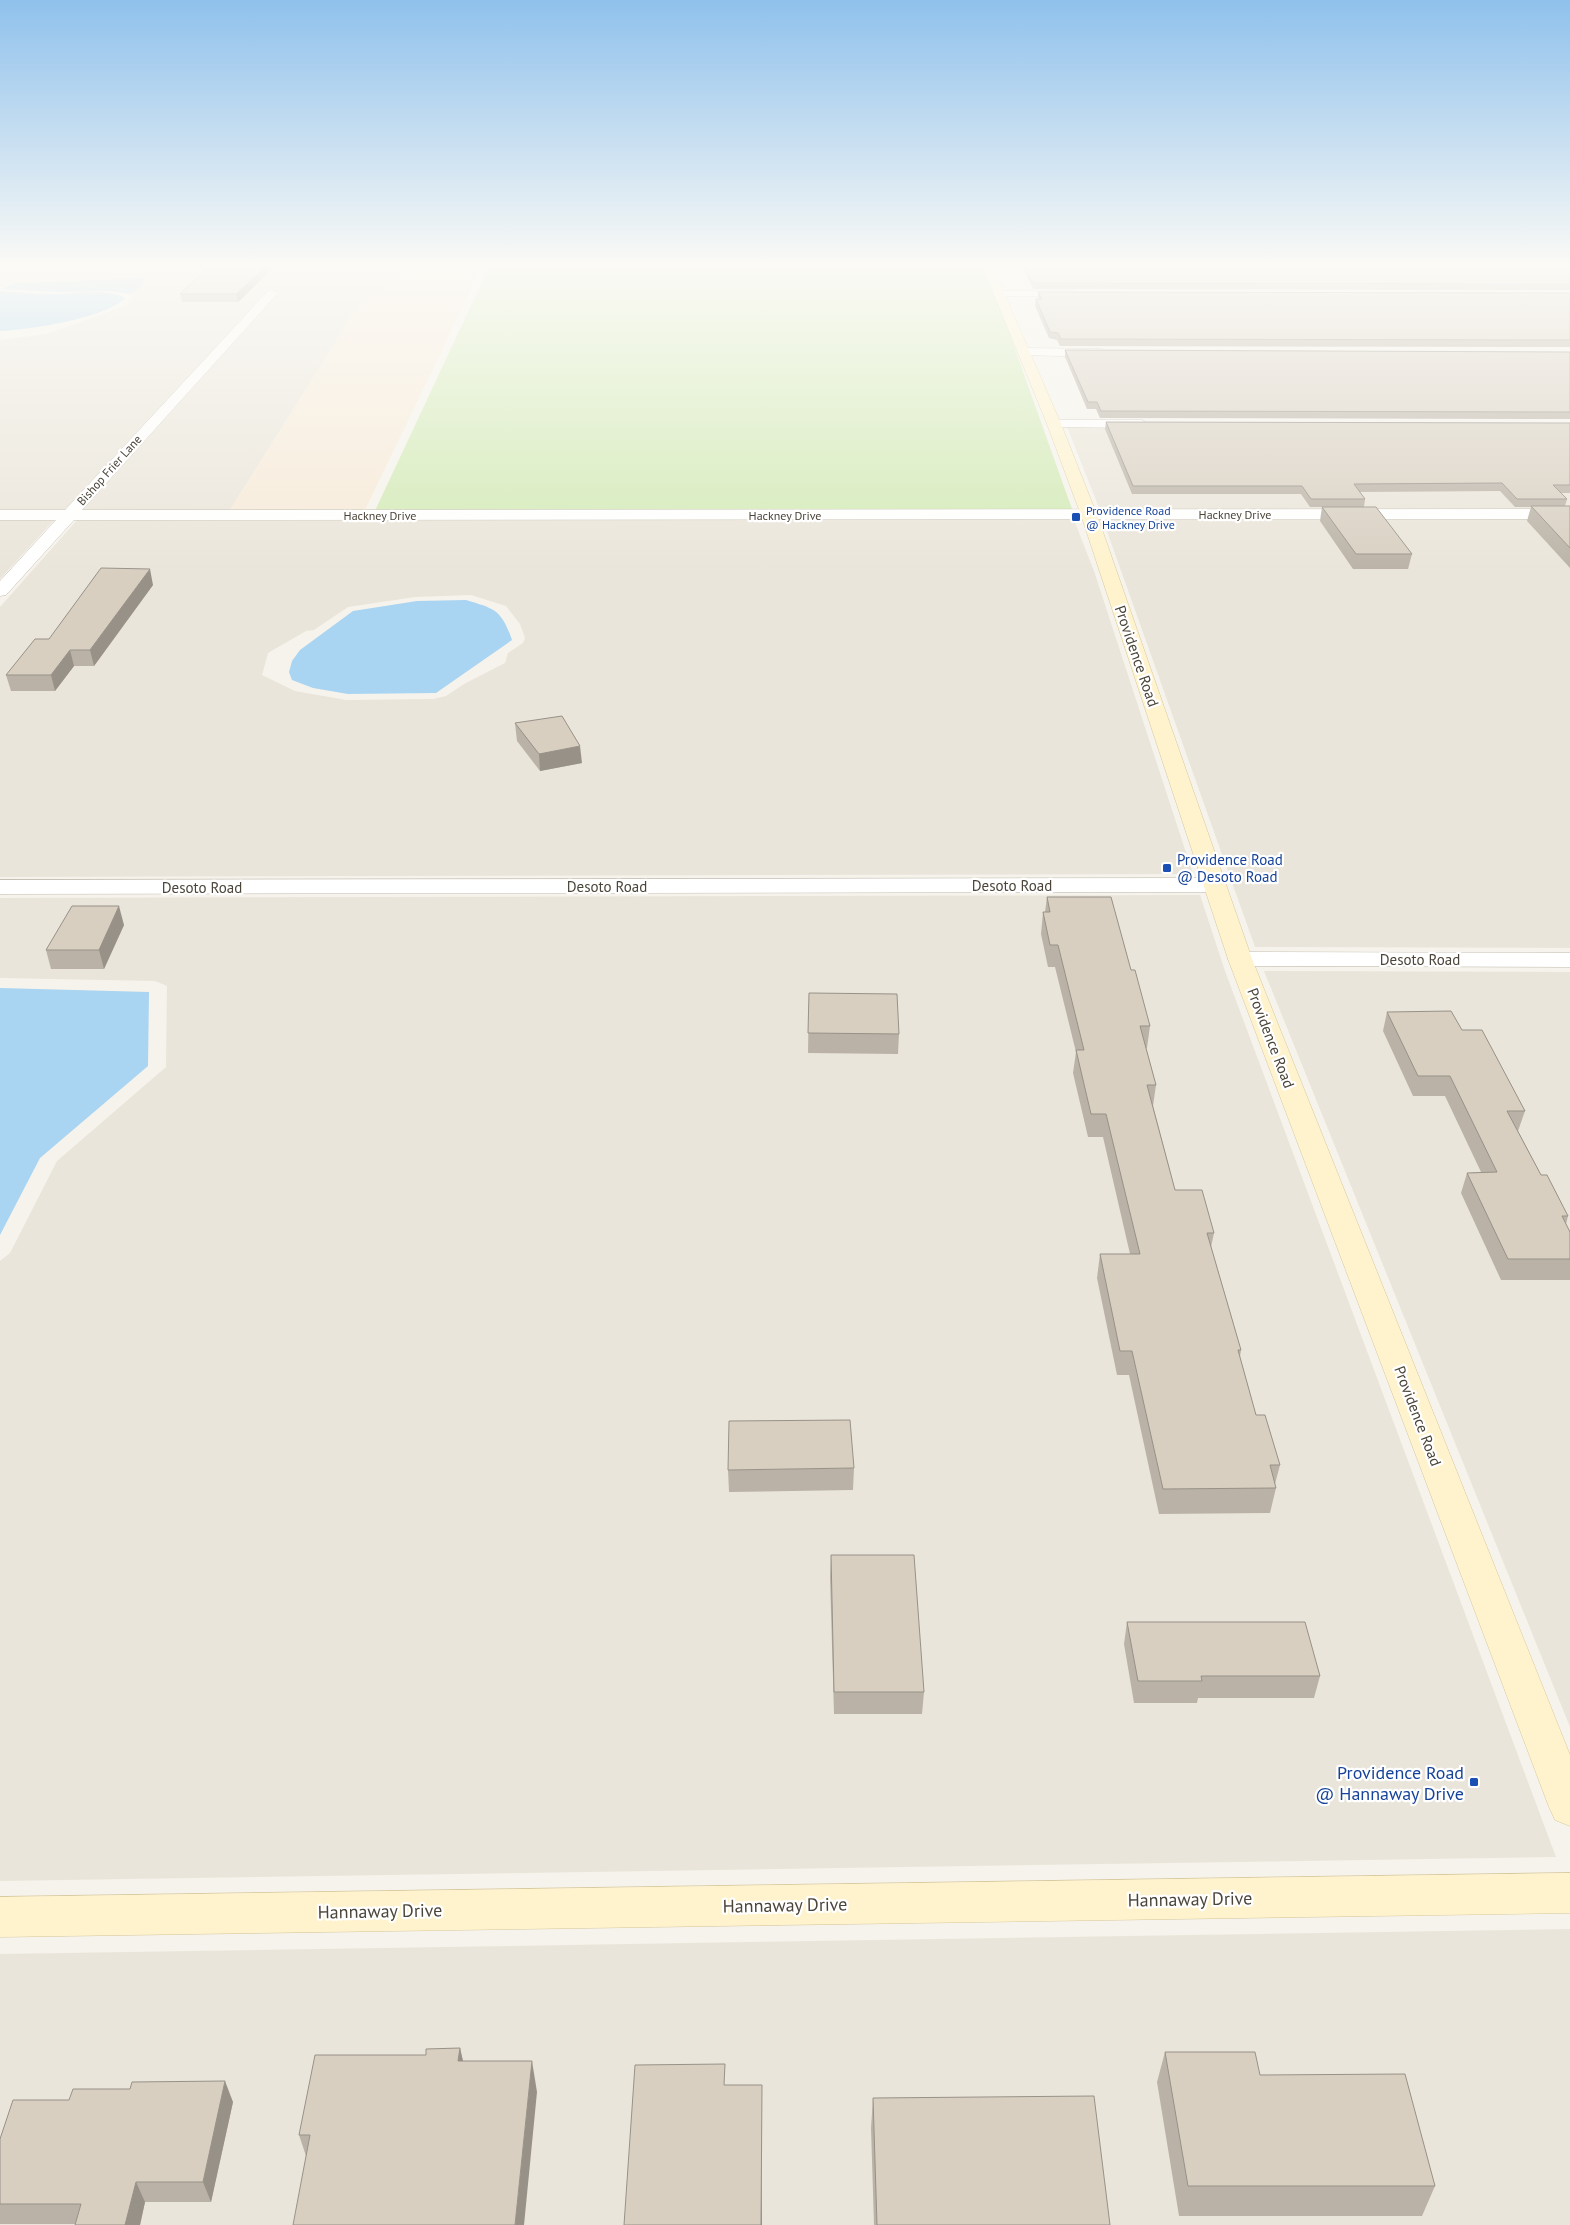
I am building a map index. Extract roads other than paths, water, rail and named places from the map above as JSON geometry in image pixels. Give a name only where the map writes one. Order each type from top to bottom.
[{"type":"street","name":"Bishop Frier Lane","points":[[0,591],[203,369]]},
{"type":"street","name":"Providence Road","points":[[1031,369],[1089,515],[1240,959],[1570,1807]]},
{"type":"street","points":[[1054,424],[1153,424]]},
{"type":"street","name":"Hackney Drive","points":[[0,515],[1570,514]]},
{"type":"street","name":"Desoto Road","points":[[0,887],[1214,885]]},
{"type":"street","name":"Desoto Road","points":[[1240,959],[1570,960]]},
{"type":"street","name":"Hannaway Drive","points":[[0,1917],[1570,1893]]},
{"type":"water","points":[[466,600],[496,612],[504,622],[512,640],[436,693],[348,694],[313,688],[292,680],[289,672],[292,661],[300,650],[353,611],[417,601]]},
{"type":"water","points":[[0,988],[149,992],[148,1066],[40,1158],[0,1235]]},
{"type":"place","name":"Providence Road @ Hackney Drive","points":[[1076,517]]},
{"type":"place","name":"Providence Road @ Desoto Road","points":[[1167,868]]},
{"type":"place","name":"Providence Road @ Hannaway Drive","points":[[1474,1782]]}]
